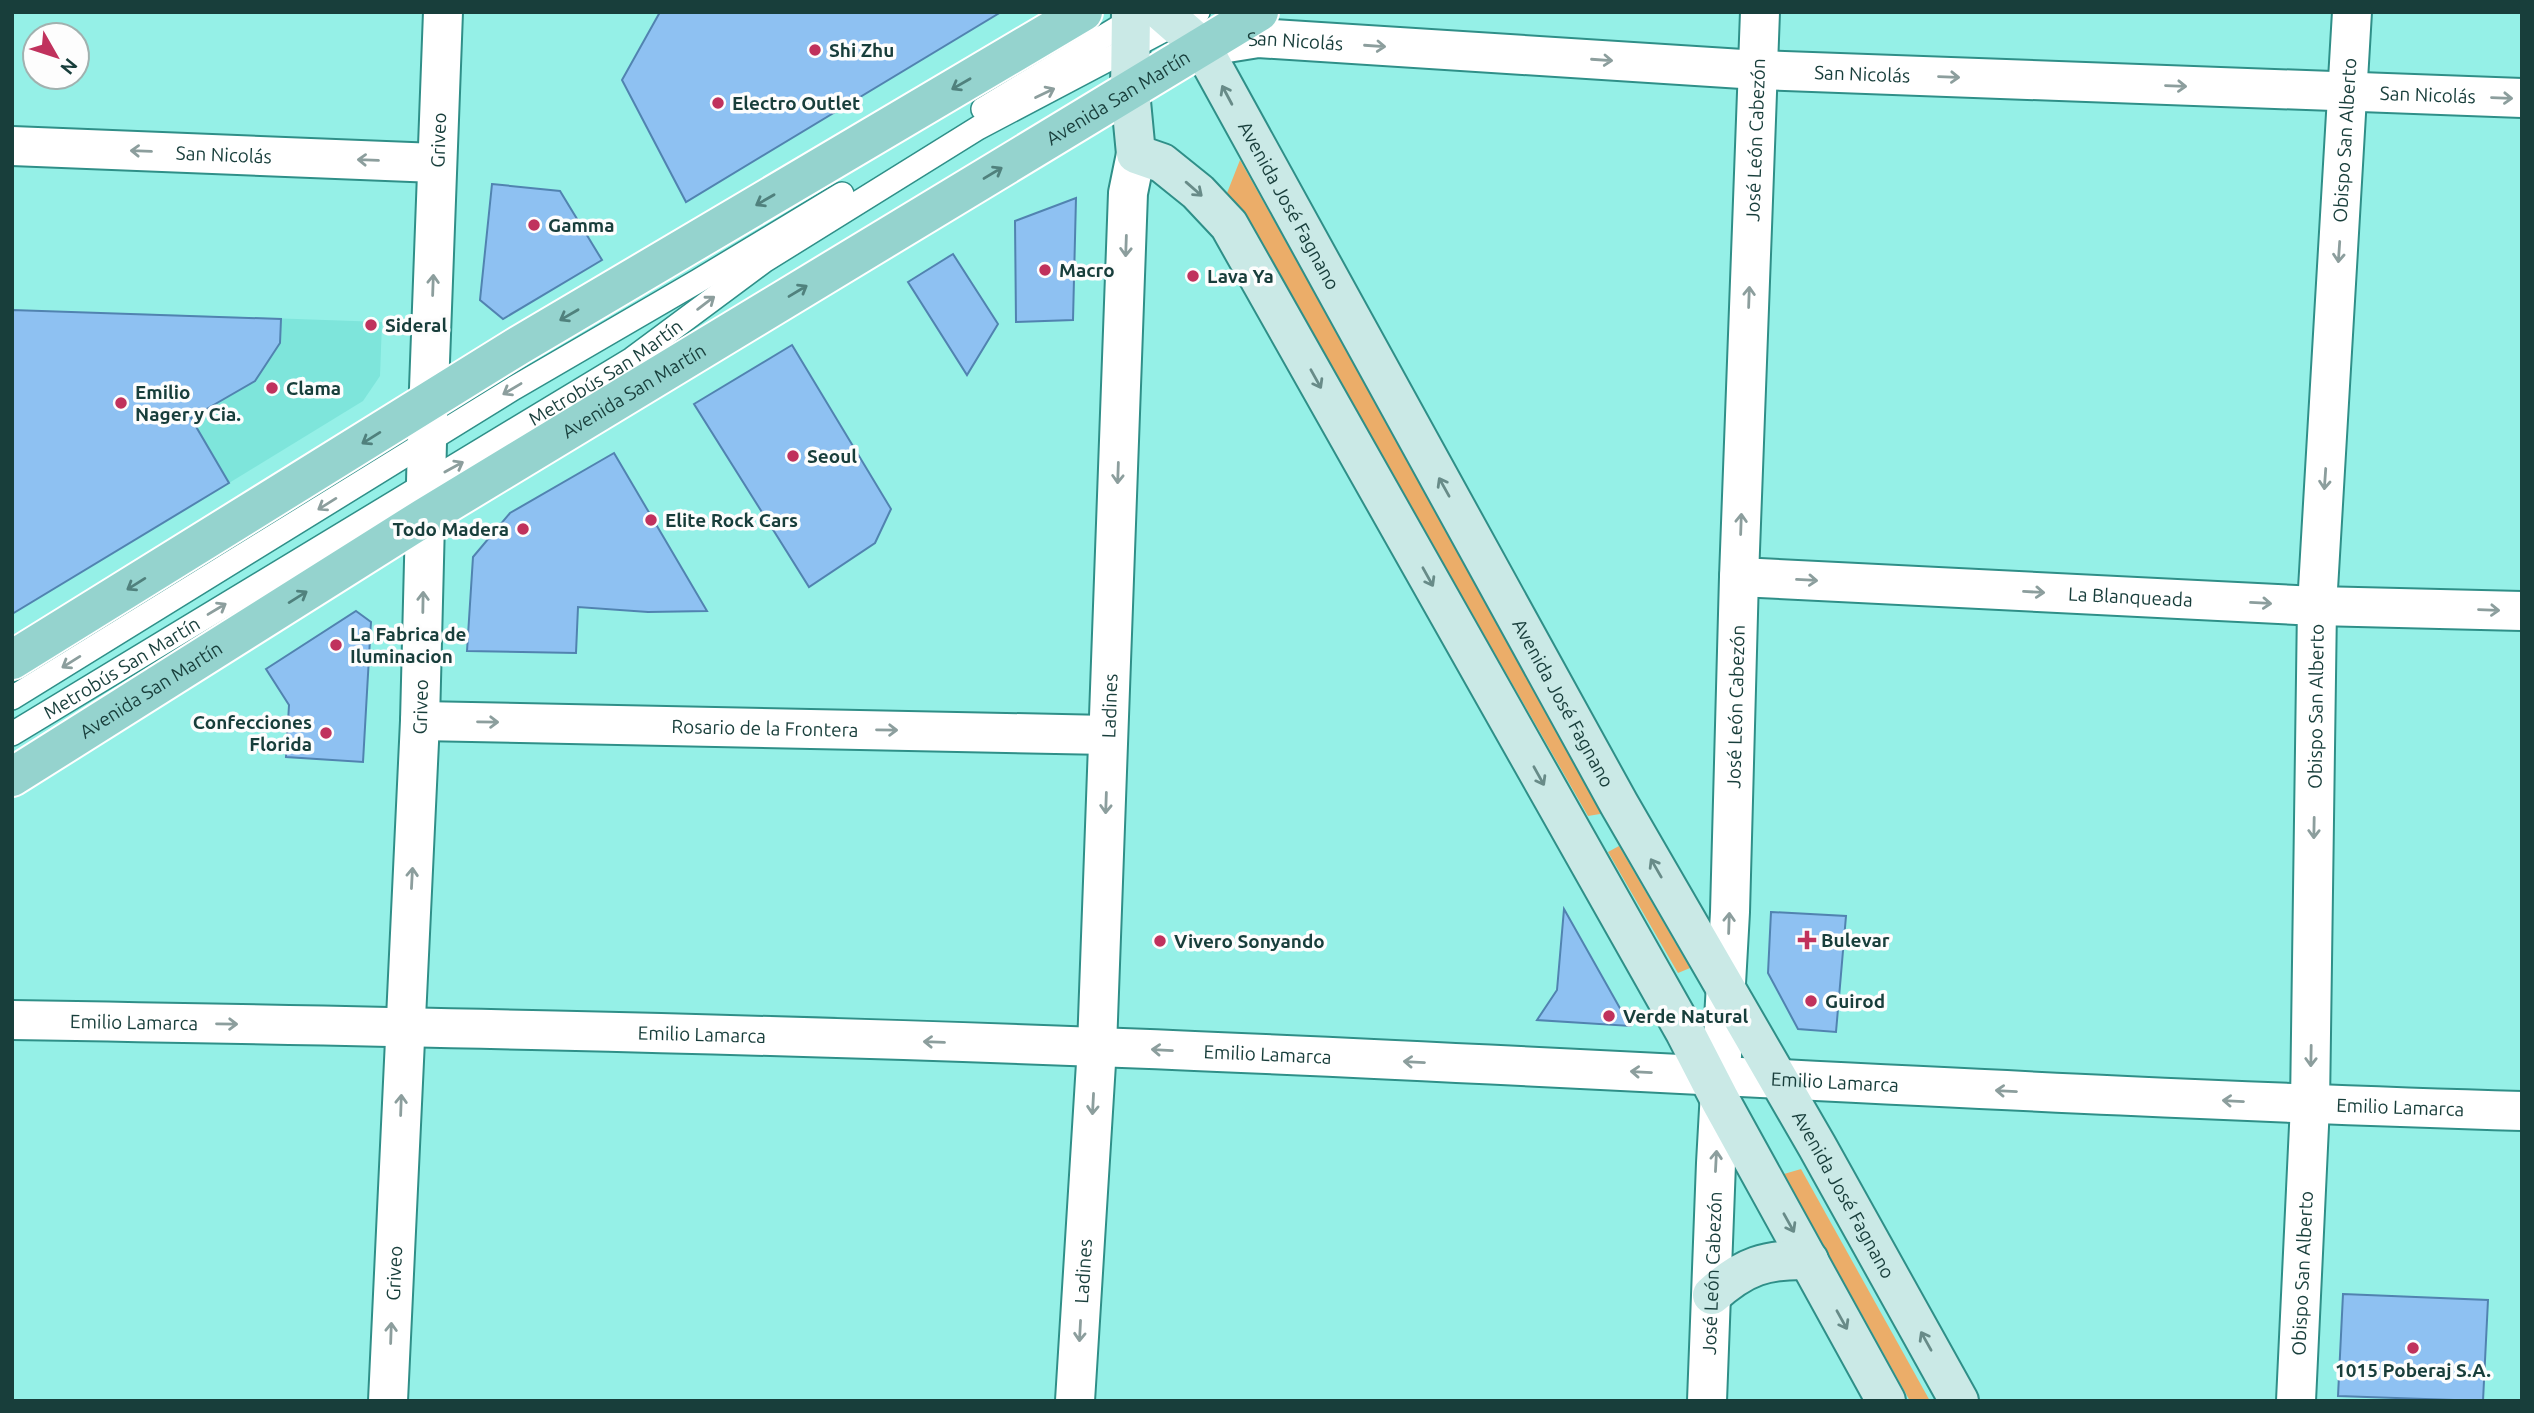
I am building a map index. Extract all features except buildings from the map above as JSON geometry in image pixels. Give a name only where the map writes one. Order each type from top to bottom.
[{"type":"main road","points":[[12,660],[529,339],[1083,12]]},
{"type":"main road","name":"Avenida San Martín","points":[[12,776],[426,500],[1130,91],[1159,24],[1259,12]]},
{"type":"street","name":"Griveo","points":[[388,1401],[420,721],[436,163],[443,12]]},
{"type":"street","name":"José León Cabezón","points":[[1707,1401],[1716,1084],[1727,991],[1760,12]]},
{"type":"street","name":"Obispo San Alberto","points":[[2296,1401],[2310,1105],[2317,606],[2352,12]]},
{"type":"street","name":"San Nicolás","points":[[1159,24],[1258,38],[1758,70],[2522,98]]},
{"type":"street","name":"Ladines","points":[[1075,1401],[1097,1047],[1128,193],[1136,154],[1130,91],[1159,24]]},
{"type":"street","name":"Avenida José Fagnano","points":[[1159,24],[1613,792],[1959,1401]]},
{"type":"street","name":"San Nicolás","points":[[12,146],[436,163]]},
{"type":"street","points":[[1136,154],[1162,163],[1198,192],[1229,226],[1716,1084],[1886,1401]]},
{"type":"street","name":"La Blanqueada","points":[[1739,577],[2317,606],[2522,611]]},
{"type":"street","name":"Rosario de la Frontera","points":[[420,721],[1108,735]]},
{"type":"street","name":"Emilio Lamarca","points":[[12,1020],[405,1027],[1097,1047],[1716,1084],[1777,1079],[2310,1105],[2522,1111]]},
{"type":"street","points":[[1712,1295],[1732,1277],[1756,1265],[1783,1259],[1809,1260]]},
{"type":"lane","name":"Metrobús San Martín","points":[[12,698],[514,387],[698,281],[1159,24]]},
{"type":"lane","name":"Metrobús San Martín","points":[[12,734],[426,500],[632,359],[764,261],[978,128],[1159,24]]},
{"type":"shaded area","points":[[1240,160],[1606,813],[1588,816],[1244,216],[1227,193]]},
{"type":"shaded area","name":"Clama","points":[[128,313],[382,322],[380,376],[363,401],[229,483]]},
{"type":"shaded area","points":[[1619,846],[1690,968],[1678,973],[1608,852]]},
{"type":"shaded area","points":[[1801,1169],[1930,1401],[1910,1401],[1784,1174]]},
{"type":"place","name":"Shi Zhu","points":[[815,50]]},
{"type":"place","name":"Electro Outlet","points":[[718,103]]},
{"type":"place","name":"Gamma","points":[[534,225]]},
{"type":"place","name":"Macro","points":[[1045,270]]},
{"type":"place","name":"Lava Ya","points":[[1193,276]]},
{"type":"place","name":"Sideral","points":[[371,325]]},
{"type":"place","name":"Clama","points":[[272,388]]},
{"type":"place","name":"Emilio Nager y Cia.","points":[[121,403]]},
{"type":"place","name":"Seoul","points":[[793,456]]},
{"type":"place","name":"Elite Rock Cars","points":[[651,520]]},
{"type":"place","name":"Todo Madera","points":[[523,529]]},
{"type":"place","name":"La Fabrica de Iluminacion","points":[[336,645]]},
{"type":"place","name":"Confecciones Florida","points":[[326,733]]},
{"type":"place","name":"Bulevar","points":[[1807,940]]},
{"type":"place","name":"Vivero Sonyando","points":[[1160,941]]},
{"type":"place","name":"Guirod","points":[[1811,1001]]},
{"type":"place","name":"Verde Natural","points":[[1609,1016]]},
{"type":"place","name":"1015 Poberaj S.A.","points":[[2413,1348]]}]
